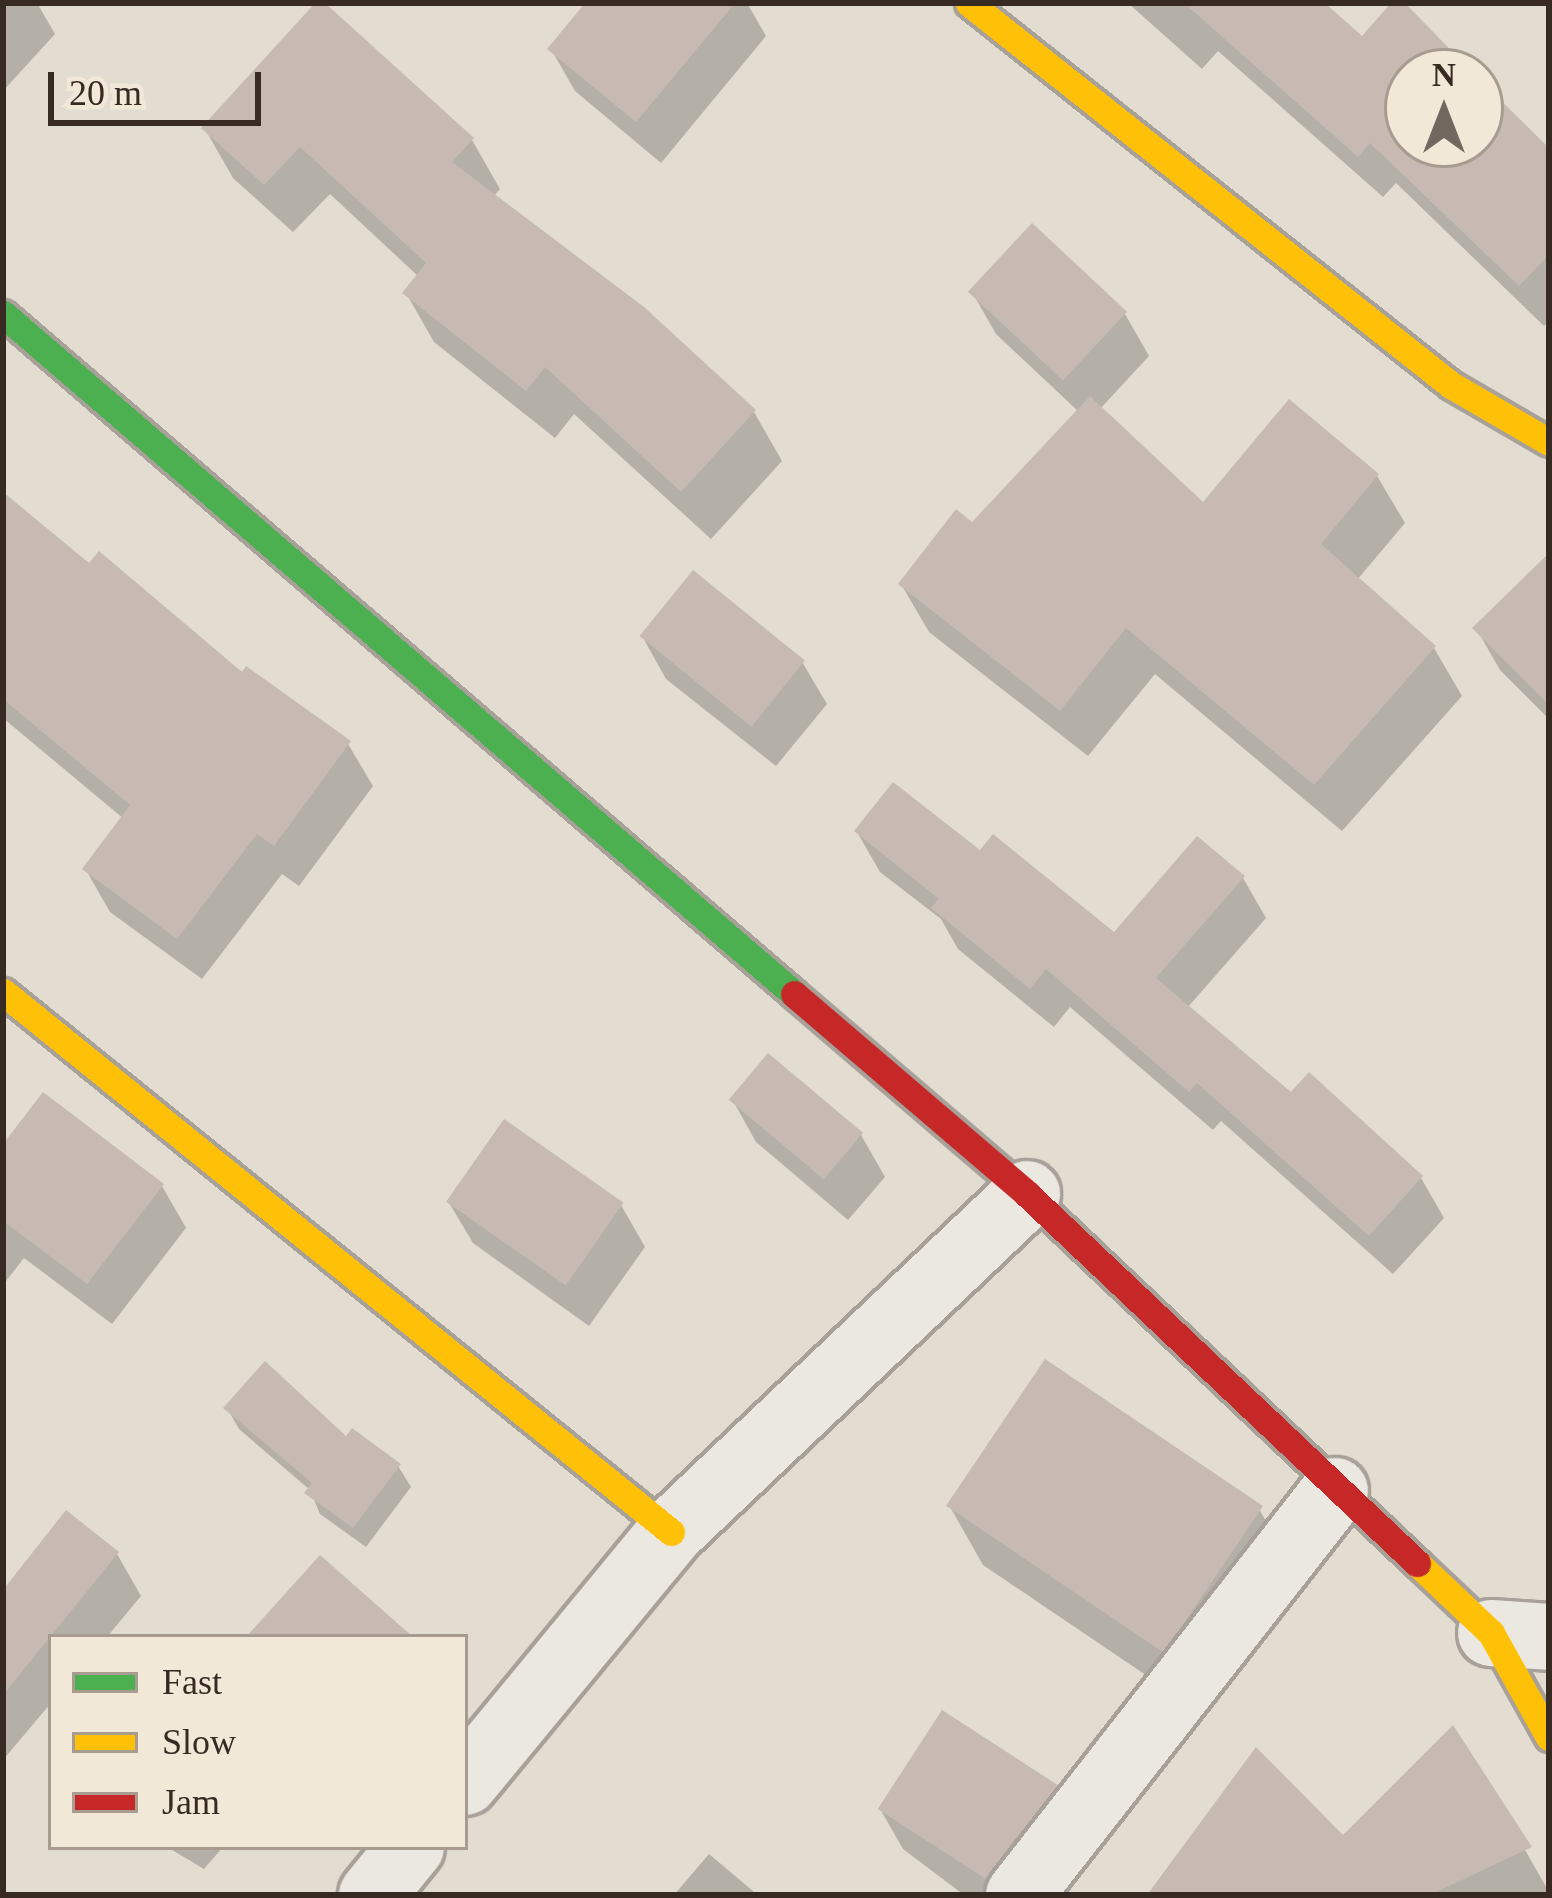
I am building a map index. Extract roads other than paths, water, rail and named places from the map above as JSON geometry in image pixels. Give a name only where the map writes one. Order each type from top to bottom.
[{"type":"street","points":[[969,3],[1451,385],[1549,442]]},
{"type":"street","points":[[3,314],[1028,1194],[1335,1491],[1520,1635],[1549,1737]]},
{"type":"street","points":[[3,992],[670,1532]]},
{"type":"street","points":[[468,1778],[670,1532],[1028,1194]]},
{"type":"street","points":[[1019,1895],[1335,1491]]},
{"type":"street","points":[[372,1895],[409,1850]]}]
